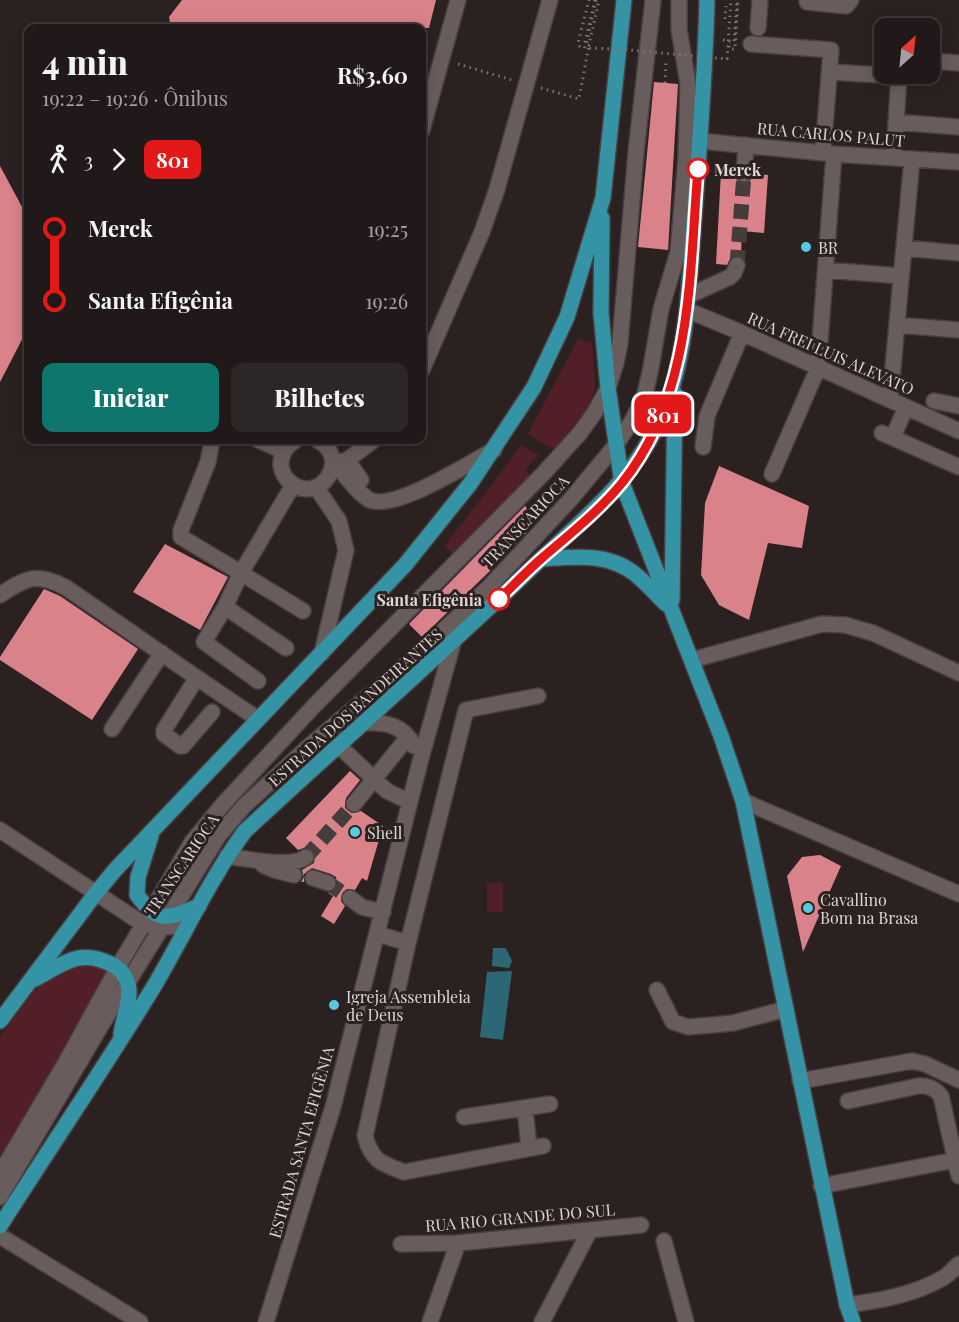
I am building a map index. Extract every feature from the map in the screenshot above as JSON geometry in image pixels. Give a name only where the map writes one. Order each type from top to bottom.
[{"type":"main road","points":[[624,0],[603,198],[601,313],[615,446],[622,483],[721,736],[743,801],[821,1186],[847,1305],[853,1322]]},
{"type":"main road","name":"ESTRADA DOS BANDEIRANTES","points":[[0,1226],[119,1043],[227,856],[245,831],[588,518],[622,483],[651,439],[664,412],[675,377],[687,303],[700,141],[707,0]]},
{"type":"main road","points":[[0,1021],[96,893],[405,565],[494,450],[534,387],[563,327],[603,198]]},
{"type":"main road","points":[[672,609],[675,377]]},
{"type":"main road","points":[[541,559],[591,556],[616,562],[634,573],[672,609]]},
{"type":"main road","points":[[153,831],[138,878],[137,895],[147,918],[164,922],[199,906]]},
{"type":"main road","points":[[32,981],[81,956],[97,957],[118,967],[128,983],[128,998],[119,1043]]},
{"type":"street","points":[[426,116],[458,0]]},
{"type":"street","points":[[426,361],[474,253],[493,200],[550,0]]},
{"type":"street","name":"TRANSCARIOCA","points":[[0,1174],[192,842],[224,803],[312,706],[543,474],[580,433],[595,412],[608,388],[616,363],[624,311],[634,175],[653,0]]},
{"type":"street","name":"TRANSCARIOCA","points":[[0,1197],[102,1024],[219,834],[244,806],[308,747],[424,649],[489,587],[570,500],[615,446],[632,421],[644,397],[661,309],[678,252],[686,158],[688,84],[679,29],[679,0]]},
{"type":"street","points":[[758,28],[760,0]]},
{"type":"street","points":[[807,2],[846,6],[851,0]]},
{"type":"street","points":[[752,44],[828,49],[831,52],[825,270],[818,368],[771,474]]},
{"type":"street","points":[[940,62],[959,63]]},
{"type":"street","points":[[830,72],[874,74]]},
{"type":"street","points":[[894,158],[898,84]]},
{"type":"street","points":[[896,122],[959,127]]},
{"type":"street","name":"RUA CARLOS PALUT","points":[[700,141],[959,162]]},
{"type":"street","points":[[744,174],[746,145]]},
{"type":"street","points":[[890,400],[912,159]]},
{"type":"street","points":[[904,248],[959,253]]},
{"type":"street","points":[[687,303],[730,277],[736,265]]},
{"type":"street","points":[[825,270],[901,276]]},
{"type":"street","name":"RUA FREI LUIS ALEVATO","points":[[687,303],[742,333],[959,431]]},
{"type":"street","points":[[897,325],[959,330]]},
{"type":"street","points":[[703,447],[707,416],[742,333]]},
{"type":"street","points":[[934,401],[959,405]]},
{"type":"street","points":[[906,407],[887,435],[959,467]]},
{"type":"street","points":[[211,444],[208,462],[181,530],[181,537],[303,611]]},
{"type":"street","points":[[267,444],[283,451]]},
{"type":"street","points":[[291,444],[283,451],[281,461],[286,479],[305,487],[339,521],[346,550],[322,653]]},
{"type":"street","points":[[323,444],[340,462],[360,493],[370,501],[380,503],[406,497],[494,450]]},
{"type":"street","points":[[258,681],[204,642],[225,607],[241,573],[305,487],[325,482],[340,462],[368,444]]},
{"type":"street","points":[[0,595],[21,581],[34,577],[50,580],[65,587],[196,679],[258,719]]},
{"type":"street","points":[[225,607],[286,648]]},
{"type":"street","points":[[692,660],[822,624],[845,625],[873,633],[959,673]]},
{"type":"street","name":"ESTRADA SANTA EFIGÊNIA","points":[[266,1322],[333,1107],[420,762],[453,643]]},
{"type":"street","points":[[112,729],[162,653]]},
{"type":"street","points":[[196,679],[164,730],[164,734],[183,746],[212,712]]},
{"type":"street","points":[[525,1108],[536,1147],[404,1172],[384,1165],[370,1152],[365,1136],[408,943],[466,710],[538,696]]},
{"type":"street","points":[[365,723],[382,722],[403,732],[408,737],[420,762]]},
{"type":"street","points":[[354,804],[408,737]]},
{"type":"street","points":[[339,746],[387,791],[410,802]]},
{"type":"street","points":[[743,801],[959,894]]},
{"type":"street","points":[[0,830],[96,893],[147,918]]},
{"type":"street","points":[[227,856],[292,862],[303,860],[306,857]]},
{"type":"street","points":[[252,860],[274,870],[294,874]]},
{"type":"street","points":[[350,898],[362,907],[382,912]]},
{"type":"street","points":[[164,922],[188,926]]},
{"type":"street","points":[[378,934],[408,943]]},
{"type":"street","points":[[657,990],[674,1022],[688,1027],[733,1023],[786,1009]]},
{"type":"street","points":[[800,1081],[912,1061],[959,1080]]},
{"type":"street","points":[[848,1101],[918,1086],[938,1091],[959,1176]]},
{"type":"street","points":[[464,1117],[550,1104]]},
{"type":"street","points":[[821,1186],[956,1160]]},
{"type":"street","name":"RUA RIO GRANDE DO SUL","points":[[401,1244],[458,1243],[641,1225]]},
{"type":"street","points":[[542,1322],[590,1230]]},
{"type":"street","points":[[0,1236],[140,1322]]},
{"type":"street","points":[[664,1241],[686,1322]]},
{"type":"street","points":[[430,1322],[458,1243]]},
{"type":"street","points":[[847,1305],[876,1301],[925,1287],[943,1278],[959,1264]]},
{"type":"path","points":[[594,0],[589,45],[586,45],[594,0]]},
{"type":"path","points":[[594,0],[585,48],[727,59],[735,0]]},
{"type":"path","points":[[580,47],[594,0]]},
{"type":"path","points":[[735,0],[735,49],[729,49],[735,0]]},
{"type":"path","points":[[726,6],[723,41],[734,42],[735,0]]},
{"type":"path","points":[[665,83],[666,54]]},
{"type":"shaded area","points":[[578,339],[592,343],[595,388],[588,407],[554,450],[528,434]]},
{"type":"shaded area","points":[[521,445],[539,455],[525,470],[530,475],[452,554],[444,546]]},
{"type":"shaded area","points":[[487,883],[503,883],[503,912],[487,912]]},
{"type":"shaded area","points":[[87,957],[109,969],[78,1031],[0,1162],[0,1037],[51,967]]},
{"type":"water","points":[[493,948],[506,948],[512,961],[509,968],[492,966]]},
{"type":"water","points":[[512,971],[503,1040],[480,1037],[487,972]]},
{"type":"building","points":[[182,0],[436,0],[429,28],[426,28],[426,24],[170,24],[169,17]]},
{"type":"building","name":"Merck","points":[[654,82],[678,84],[668,250],[638,247]]},
{"type":"building","points":[[0,166],[24,211],[24,336],[0,382]]},
{"type":"building","points":[[721,172],[734,173],[736,179],[743,184],[749,182],[754,174],[768,175],[764,233],[742,231],[741,256],[731,257],[727,265],[716,264]]},
{"type":"building","points":[[719,466],[809,506],[802,548],[768,543],[749,620],[719,605],[701,575],[705,503]]},
{"type":"building","name":"Santa Efigênia","points":[[525,506],[538,520],[497,564],[422,637],[409,624]]},
{"type":"building","points":[[165,544],[228,577],[200,630],[133,592]]},
{"type":"building","points":[[44,589],[60,596],[138,649],[92,720],[0,660]]},
{"type":"building","points":[[350,771],[360,780],[346,798],[345,808],[352,813],[361,811],[383,826],[367,881],[362,878],[355,890],[347,889],[343,892],[341,901],[345,906],[334,924],[321,916],[333,896],[328,893],[337,887],[336,877],[312,868],[304,874],[304,877],[302,870],[314,863],[315,853],[307,847],[298,850],[286,838]]},
{"type":"building","name":"Cavallino Bom na Brasa","points":[[820,855],[841,866],[803,952],[787,876],[802,857]]},
{"type":"tunnel","points":[[737,265],[744,174]]},
{"type":"tunnel","points":[[306,857],[354,804]]},
{"type":"tunnel","points":[[328,883],[350,898]]},
{"type":"bus line","name":"801","points":[[499,599],[588,518],[622,483],[651,439],[664,412],[675,377],[687,310],[698,169]]},
{"type":"place","name":"Merck","points":[[698,169]]},
{"type":"place","name":"BR","points":[[806,247]]},
{"type":"place","name":"Santa Efigênia","points":[[499,599]]},
{"type":"place","name":"Shell","points":[[355,832]]},
{"type":"place","name":"Cavallino Bom na Brasa","points":[[808,908]]},
{"type":"place","name":"Igreja Assembleia de Deus","points":[[334,1005]]}]
